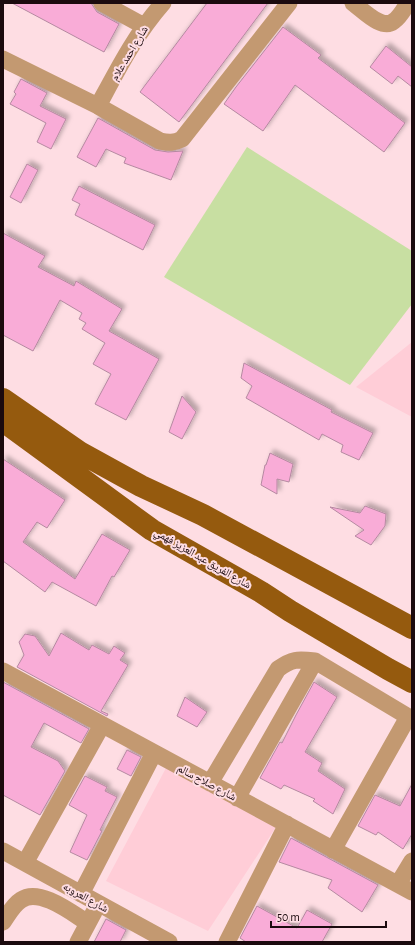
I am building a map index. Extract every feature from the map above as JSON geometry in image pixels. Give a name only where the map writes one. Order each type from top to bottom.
[{"type":"main road","points":[[3,400],[81,453],[141,486],[203,515],[412,628]]},
{"type":"main road","name":"شارع الفريق عبد العزيز فهمي","points":[[3,421],[152,530],[262,592],[290,611],[412,682]]},
{"type":"street","points":[[102,3],[144,26]]},
{"type":"street","name":"شارع احمد علام","points":[[98,106],[133,42],[163,3]]},
{"type":"street","points":[[3,59],[98,106],[160,140],[168,143],[176,142],[182,139],[288,3]]},
{"type":"street","points":[[353,3],[378,22],[384,24],[390,24],[396,20],[408,3]]},
{"type":"street","points":[[210,783],[278,669],[287,663],[299,659],[315,661],[410,718],[333,850]]},
{"type":"street","points":[[237,798],[315,661]]},
{"type":"street","name":"شارع صلاح سالم","points":[[3,671],[405,888]]},
{"type":"street","points":[[25,863],[102,725]]},
{"type":"street","points":[[81,894],[154,753]]},
{"type":"street","points":[[227,942],[286,824]]},
{"type":"street","name":"شارع العروبه","points":[[3,851],[169,942]]},
{"type":"street","points":[[405,888],[412,861]]},
{"type":"street","points":[[3,922],[21,899],[35,896],[48,900],[88,923]]},
{"type":"street","points":[[78,942],[98,903]]},
{"type":"shaded area","points":[[412,342],[412,417],[356,387]]},
{"type":"shaded area","points":[[166,768],[276,827],[208,931],[106,881]]},
{"type":"green space","points":[[247,147],[412,251],[412,304],[350,385],[164,277]]},
{"type":"building","points":[[12,3],[91,3],[97,12],[119,24],[104,52]]},
{"type":"building","points":[[207,3],[268,3],[179,122],[140,92]]},
{"type":"building","points":[[283,27],[321,55],[318,58],[405,123],[384,152],[295,85],[263,131],[224,104]]},
{"type":"building","points":[[386,46],[412,67],[412,87],[398,76],[392,84],[370,67]]},
{"type":"building","points":[[21,79],[47,93],[40,106],[66,119],[51,149],[37,142],[46,123],[10,104],[16,94],[14,92]]},
{"type":"building","points":[[98,118],[155,150],[168,152],[183,151],[171,180],[124,163],[126,158],[106,149],[96,167],[77,157]]},
{"type":"building","points":[[27,164],[38,170],[21,203],[10,197]]},
{"type":"building","points":[[79,186],[155,225],[143,250],[75,215],[80,204],[72,200]]},
{"type":"building","points":[[3,233],[45,256],[38,267],[74,286],[76,281],[122,309],[109,331],[159,359],[126,420],[95,404],[111,374],[93,364],[105,343],[82,329],[86,323],[79,319],[82,313],[60,300],[33,351],[3,335]]},
{"type":"building","points":[[244,363],[332,410],[331,412],[373,433],[359,460],[341,452],[343,445],[322,434],[319,440],[246,398],[252,386],[241,378]]},
{"type":"building","points":[[182,396],[196,412],[182,439],[169,432]]},
{"type":"building","points":[[270,453],[293,464],[289,482],[277,479],[277,494],[261,485],[265,465]]},
{"type":"building","points":[[3,459],[65,500],[47,528],[37,522],[23,542],[75,579],[102,534],[130,550],[114,577],[112,576],[96,606],[52,582],[45,592],[3,561]]},
{"type":"building","points":[[365,506],[386,514],[385,526],[371,545],[355,536],[364,530],[330,507],[360,513]]},
{"type":"building","points":[[61,633],[89,650],[92,645],[109,654],[114,646],[125,653],[120,660],[128,665],[101,711],[108,714],[107,716],[17,667],[24,655],[19,642],[25,634],[35,636],[49,656]]},
{"type":"building","points":[[3,682],[89,729],[81,743],[44,723],[31,747],[58,761],[65,771],[40,815],[3,795]]},
{"type":"building","points":[[314,682],[337,697],[305,752],[322,763],[318,771],[345,789],[333,814],[313,801],[315,799],[284,785],[281,789],[260,778],[280,742],[282,743]]},
{"type":"building","points":[[185,697],[207,712],[197,727],[177,716]]},
{"type":"building","points":[[127,750],[141,757],[131,776],[117,769]]},
{"type":"building","points":[[85,776],[107,787],[105,791],[117,797],[87,860],[70,852],[87,815],[69,805]]},
{"type":"building","points":[[412,784],[412,834],[403,849],[378,832],[376,835],[358,826],[375,795],[400,806]]},
{"type":"building","points":[[291,838],[378,885],[362,912],[328,888],[332,880],[279,862]]},
{"type":"building","points":[[257,906],[297,928],[307,910],[332,924],[322,942],[246,942],[240,938]]},
{"type":"building","points":[[106,919],[126,930],[120,942],[94,942]]}]
